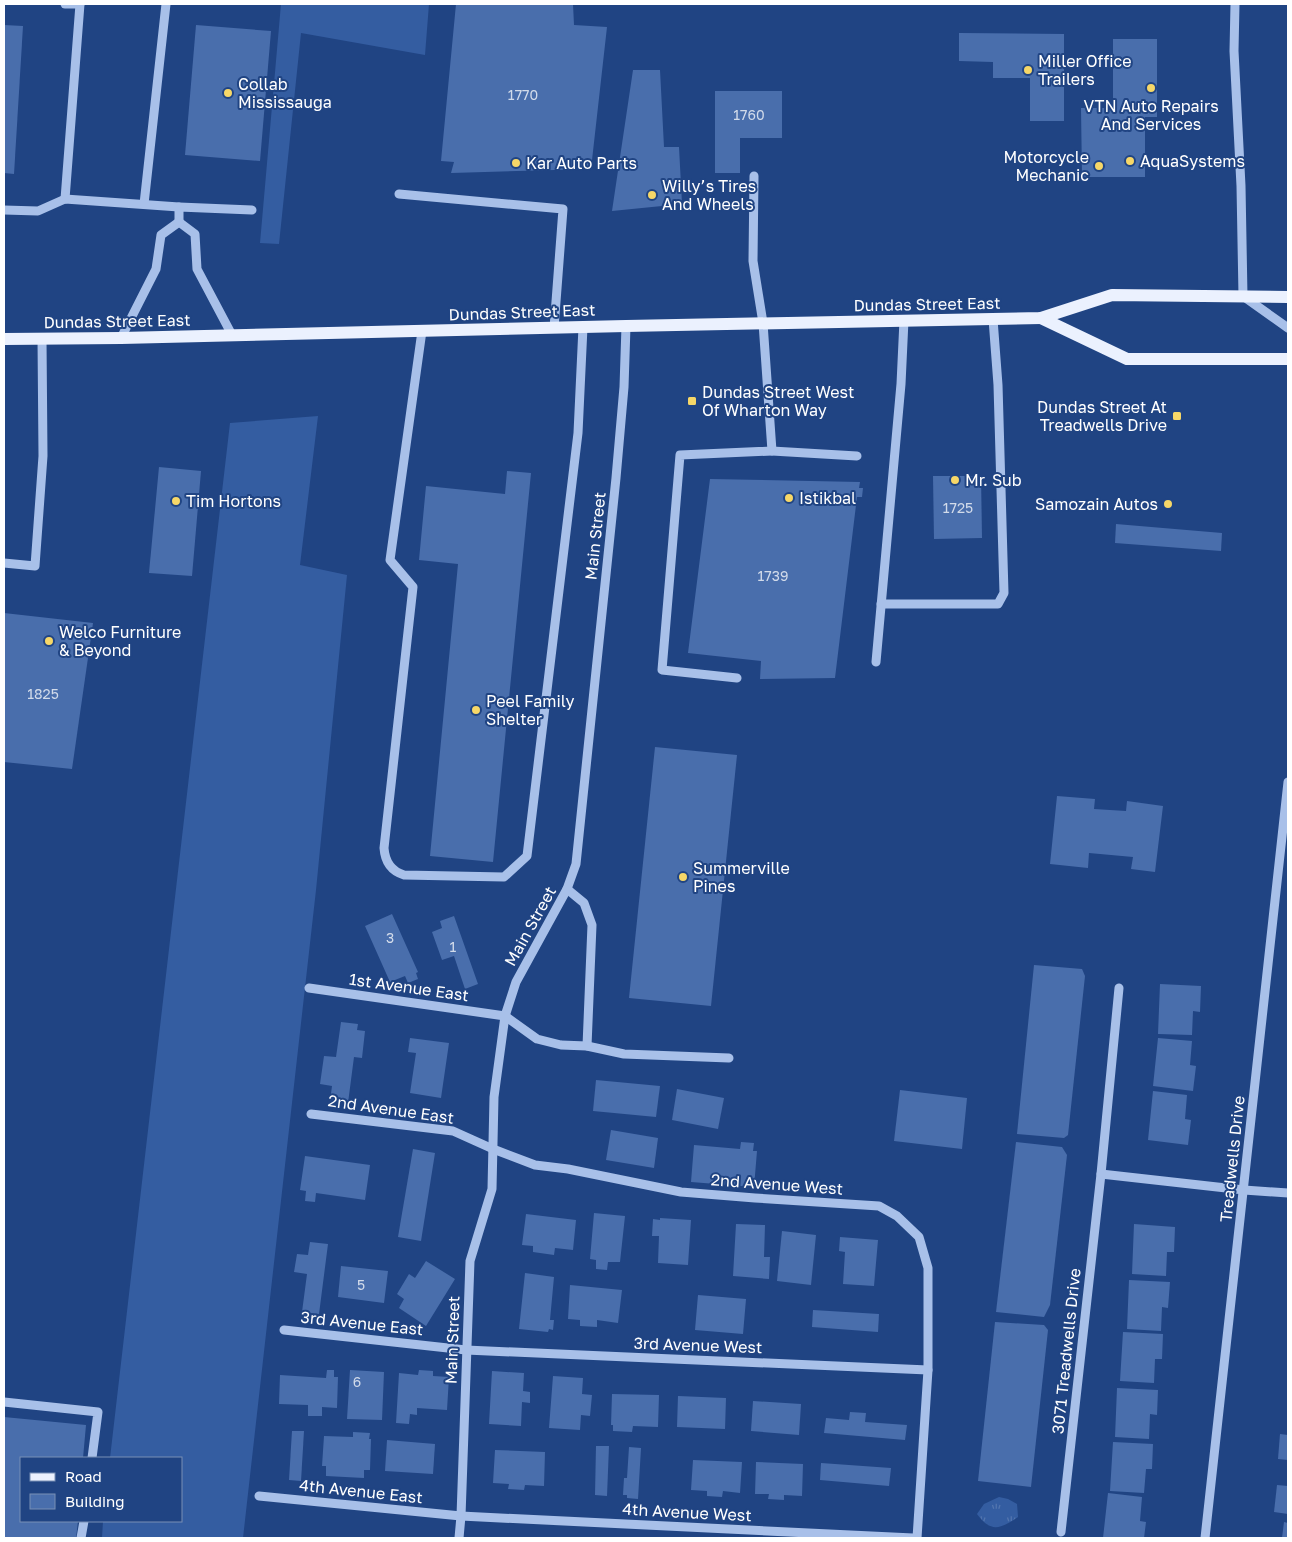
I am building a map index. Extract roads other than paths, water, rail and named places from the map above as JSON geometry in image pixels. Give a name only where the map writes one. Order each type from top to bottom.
[{"type":"main road","name":"Dundas Street East","points":[[4,339],[1041,318],[1112,295],[1288,297]]},
{"type":"main road","name":"Dundas Street East","points":[[1041,318],[1127,359],[1288,359]]},
{"type":"street","points":[[65,4],[80,4],[65,200]]},
{"type":"street","points":[[144,204],[166,4]]},
{"type":"street","points":[[1235,4],[1234,51],[1241,186],[1243,296],[1288,328]]},
{"type":"street","points":[[754,176],[753,261],[763,323],[772,451]]},
{"type":"street","points":[[399,194],[563,209],[554,328]]},
{"type":"street","points":[[4,210],[38,211],[65,200],[252,210]]},
{"type":"street","points":[[179,207],[179,222]]},
{"type":"street","points":[[179,222],[195,234],[197,269],[232,335]]},
{"type":"street","points":[[121,338],[156,269],[161,234],[179,222]]},
{"type":"street","points":[[881,604],[998,604],[1004,593],[998,385],[993,319]]},
{"type":"street","points":[[876,662],[901,384],[904,320]]},
{"type":"street","name":"Main Street","points":[[458,1538],[470,1261],[492,1189],[494,1097],[505,1016],[516,982],[568,889],[576,864],[614,498],[624,387],[626,326]]},
{"type":"street","points":[[422,331],[390,560],[413,587],[384,848],[385,855],[392,868],[404,875],[504,876],[527,856],[578,433],[583,327]]},
{"type":"street","points":[[4,564],[35,566],[43,456],[42,339]]},
{"type":"street","points":[[736,678],[662,670],[680,455],[772,451],[857,456]]},
{"type":"street","name":"Treadwells Drive","points":[[1205,1538],[1288,782]]},
{"type":"street","points":[[568,889],[584,903],[592,925],[588,1046]]},
{"type":"street","name":"1st Avenue East","points":[[309,988],[505,1016]]},
{"type":"street","name":"3071 Treadwells Drive","points":[[1061,1532],[1101,1174],[1119,988]]},
{"type":"street","points":[[505,1016],[536,1039],[561,1044],[588,1046],[624,1054],[729,1058]]},
{"type":"street","name":"2nd Avenue East","points":[[311,1114],[452,1131],[493,1149]]},
{"type":"street","name":"2nd Avenue West","points":[[493,1149],[535,1165],[681,1192],[879,1206],[897,1216],[918,1237],[928,1268],[928,1370],[917,1538]]},
{"type":"street","points":[[1101,1174],[1288,1193]]},
{"type":"street","name":"3rd Avenue East","points":[[284,1330],[466,1350]]},
{"type":"street","name":"3rd Avenue West","points":[[466,1350],[928,1370]]},
{"type":"street","points":[[4,1402],[98,1412],[92,1457]]},
{"type":"street","name":"4th Avenue East","points":[[259,1496],[460,1516]]},
{"type":"street","name":"4th Avenue West","points":[[460,1516],[913,1538]]},
{"type":"street","points":[[81,1538],[84,1522]]},
{"type":"place","name":"Miller Office Trailers","points":[[1028,70]]},
{"type":"place","name":"VTN Auto Repairs And Services","points":[[1151,88]]},
{"type":"place","name":"Collab Mississauga","points":[[228,93]]},
{"type":"place","name":"AquaSystems","points":[[1130,161]]},
{"type":"place","name":"Kar Auto Parts","points":[[516,163]]},
{"type":"place","name":"Motorcycle Mechanic","points":[[1099,166]]},
{"type":"place","name":"Willy’s Tires And Wheels","points":[[652,195]]},
{"type":"place","name":"Dundas Street West Of Wharton Way","points":[[692,401]]},
{"type":"place","name":"Dundas Street At Treadwells Drive","points":[[1177,416]]},
{"type":"place","name":"Mr. Sub","points":[[955,480]]},
{"type":"place","name":"Istikbal","points":[[789,498]]},
{"type":"place","name":"Tim Hortons","points":[[176,501]]},
{"type":"place","name":"Samozain Autos","points":[[1168,504]]},
{"type":"place","name":"Welco Furniture & Beyond","points":[[49,641]]},
{"type":"place","name":"Peel Family Shelter","points":[[476,710]]},
{"type":"place","name":"Summerville Pines","points":[[683,877]]}]
